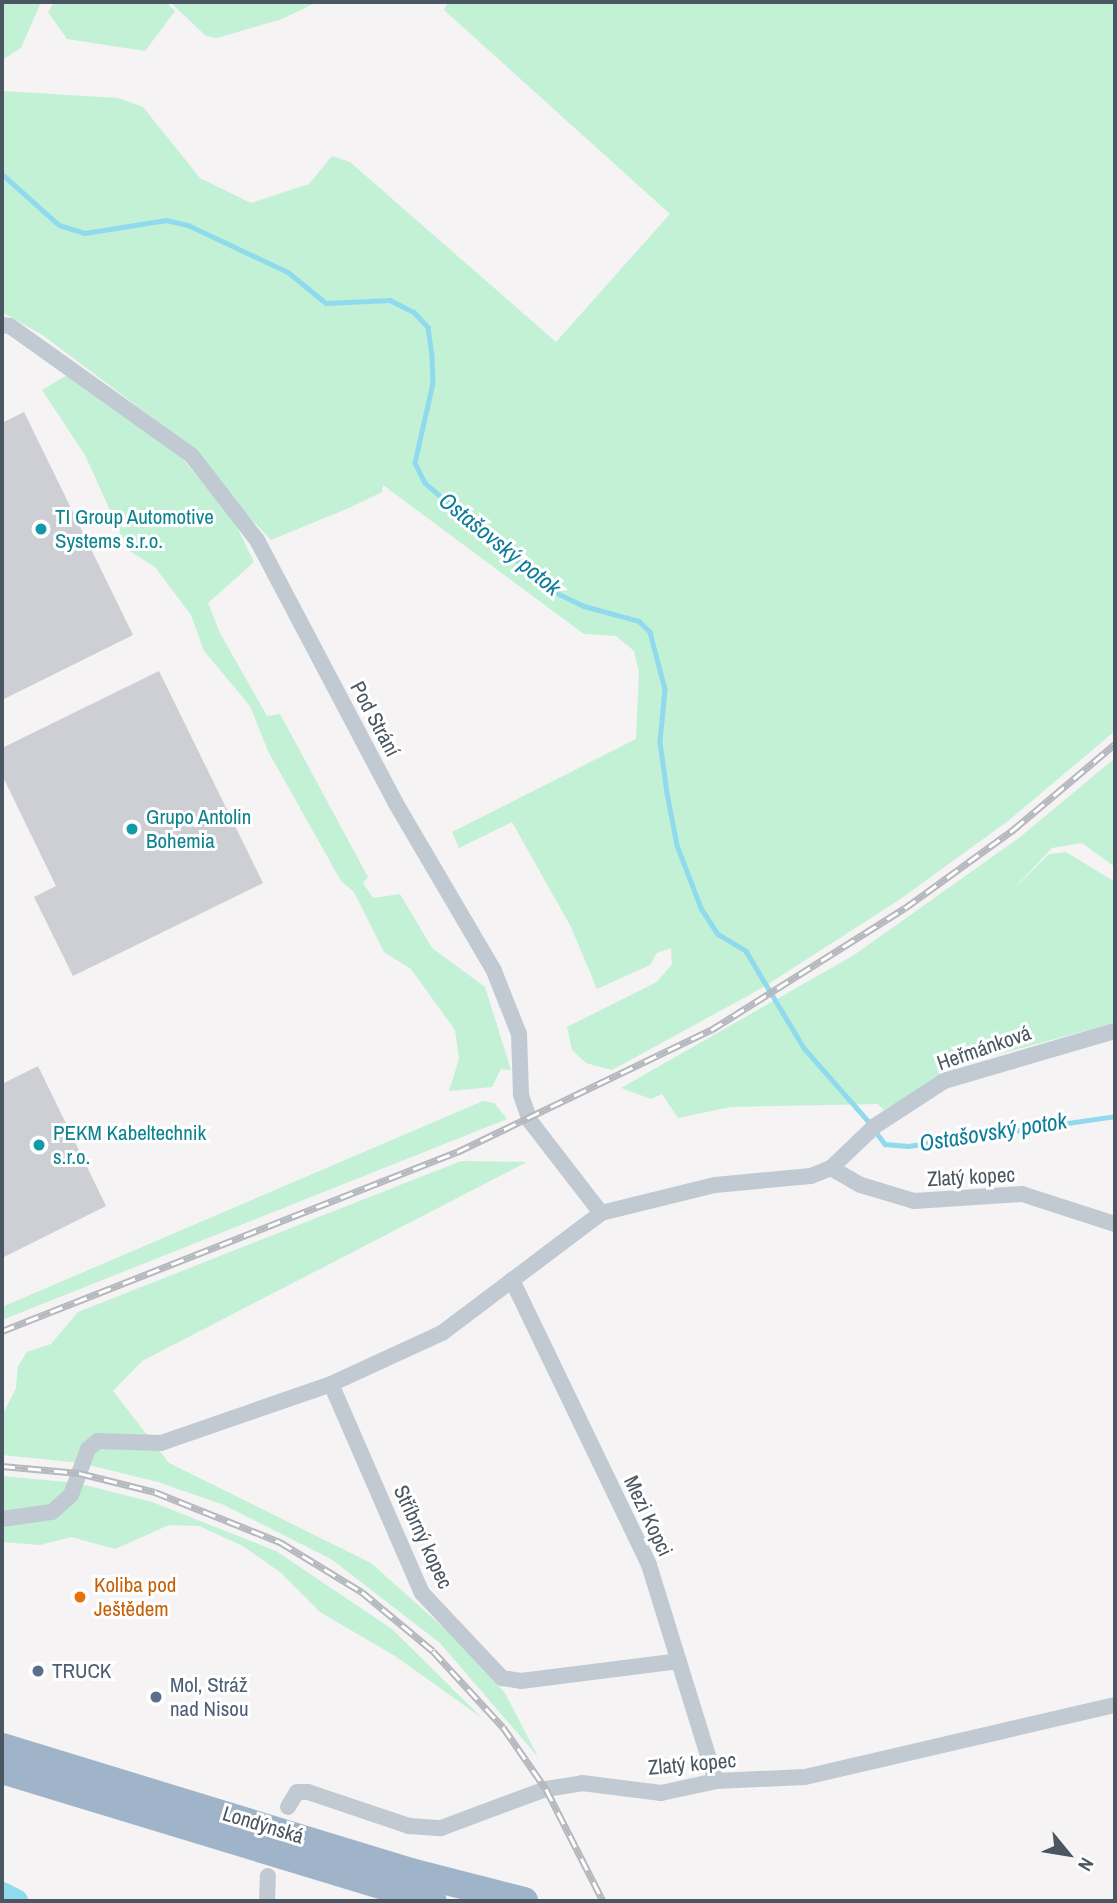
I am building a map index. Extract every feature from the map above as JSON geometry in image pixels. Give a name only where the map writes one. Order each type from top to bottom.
[{"type":"highway","name":"Londýnská","points":[[2,1747],[411,1872],[524,1901]]},
{"type":"highway","name":"Londýnská","points":[[2,1770],[433,1901]]},
{"type":"street","name":"Pod Strání","points":[[2,325],[192,456],[257,540],[395,802],[494,971],[519,1034],[521,1095],[530,1121],[601,1213]]},
{"type":"street","name":"Heřmánková","points":[[831,1168],[875,1126],[944,1081],[1115,1031]]},
{"type":"street","points":[[2,1519],[52,1512],[71,1495],[88,1448],[98,1441],[161,1443],[331,1384],[442,1333],[601,1213],[644,1201],[831,1168]]},
{"type":"street","name":"Zlatý kopec","points":[[831,1168],[861,1185],[914,1202],[1022,1194],[1115,1224]]},
{"type":"street","name":"Mezi Kopci","points":[[512,1280],[649,1565],[716,1781]]},
{"type":"street","name":"Stříbrný kopec","points":[[331,1384],[422,1592],[502,1678],[521,1681],[679,1661]]},
{"type":"street","name":"Zlatý kopec","points":[[288,1807],[297,1792],[308,1792],[409,1826],[441,1828],[546,1789],[582,1783],[661,1793],[716,1781],[805,1777],[1115,1705]]},
{"type":"street","points":[[267,1901],[268,1876]]},
{"type":"green space","points":[[2,2],[41,2],[21,48],[2,60]]},
{"type":"green space","points":[[54,2],[166,2],[175,11],[145,51],[67,39],[48,12]]},
{"type":"green space","points":[[170,2],[317,2],[282,19],[217,38],[206,36]]},
{"type":"green space","points":[[448,2],[1115,2],[1115,731],[1008,821],[899,900],[762,988],[612,1070],[586,1063],[572,1050],[567,1027],[657,982],[672,964],[671,948],[657,953],[650,965],[597,989],[571,927],[512,822],[459,848],[452,832],[636,739],[639,672],[634,651],[616,636],[584,634],[383,485],[382,492],[271,540],[162,425],[44,336],[2,312],[2,91],[118,98],[143,107],[200,178],[251,203],[309,184],[332,156],[350,162],[556,342],[670,214],[444,10]]},
{"type":"green space","points":[[69,374],[182,458],[234,521],[254,562],[208,603],[220,633],[267,716],[280,714],[368,877],[363,883],[373,898],[400,894],[432,948],[485,987],[511,1070],[501,1069],[492,1087],[449,1091],[459,1059],[455,1030],[411,969],[384,952],[354,892],[341,881],[268,751],[250,706],[204,651],[191,615],[155,567],[128,550],[85,455],[42,390]]},
{"type":"green space","points":[[1115,758],[1115,867],[1082,843],[1052,848],[1010,893],[1049,854],[1066,852],[1115,882],[1115,1023],[966,1063],[884,1110],[878,1104],[731,1107],[678,1118],[662,1094],[651,1099],[621,1088],[854,955],[1020,837]]},
{"type":"green space","points":[[483,1101],[494,1103],[507,1119],[2,1320],[2,1307]]},
{"type":"green space","points":[[461,1161],[527,1162],[142,1361],[113,1391],[169,1463],[371,1563],[454,1637],[505,1693],[538,1757],[440,1643],[331,1559],[224,1505],[158,1482],[81,1463],[2,1455],[2,1416],[16,1388],[18,1366],[27,1352],[51,1344],[78,1312]]},
{"type":"green space","points":[[2,1476],[77,1483],[152,1502],[276,1551],[392,1629],[482,1718],[395,1656],[320,1612],[280,1572],[243,1546],[199,1526],[169,1525],[115,1549],[71,1537],[40,1545],[2,1542]]},
{"type":"building","name":"TI Group Automotive Systems s.r.o.","points":[[24,412],[133,635],[2,700],[2,423]]},
{"type":"building","name":"Grupo Antolin Bohemia","points":[[159,671],[263,883],[73,976],[34,897],[56,886],[2,775],[2,748]]},
{"type":"building","name":"PEKM Kabeltechnik s.r.o.","points":[[38,1066],[106,1206],[2,1258],[2,1084]]},
{"type":"waterway","name":"Ostašovský potok","points":[[2,174],[59,225],[85,233],[166,220],[188,225],[288,272],[326,303],[390,300],[414,312],[428,327],[433,383],[415,463],[425,483],[553,591],[584,606],[639,621],[650,632],[665,689],[660,742],[667,793],[677,845],[701,908],[718,934],[746,951],[804,1048],[870,1123]]},
{"type":"waterway","name":"Ostašovský potok","points":[[876,1132],[885,1144],[908,1146],[1115,1116]]},
{"type":"waterway","points":[[2,1894],[16,1901]]},
{"type":"railway","points":[[2,1331],[457,1152],[711,1030],[905,908],[1014,829],[1115,744]]},
{"type":"railway","points":[[2,1466],[79,1473],[155,1492],[280,1542],[362,1592],[433,1651],[503,1727],[546,1789],[603,1901]]},
{"type":"place","name":"TI Group Automotive Systems s.r.o.","points":[[41,529]]},
{"type":"place","name":"Grupo Antolin Bohemia","points":[[132,829]]},
{"type":"place","name":"PEKM Kabeltechnik s.r.o.","points":[[39,1145]]},
{"type":"place","name":"Koliba pod Ještědem","points":[[80,1597]]},
{"type":"place","name":"TRUCK","points":[[38,1671]]},
{"type":"place","name":"Mol, Stráž nad Nisou","points":[[156,1697]]}]
